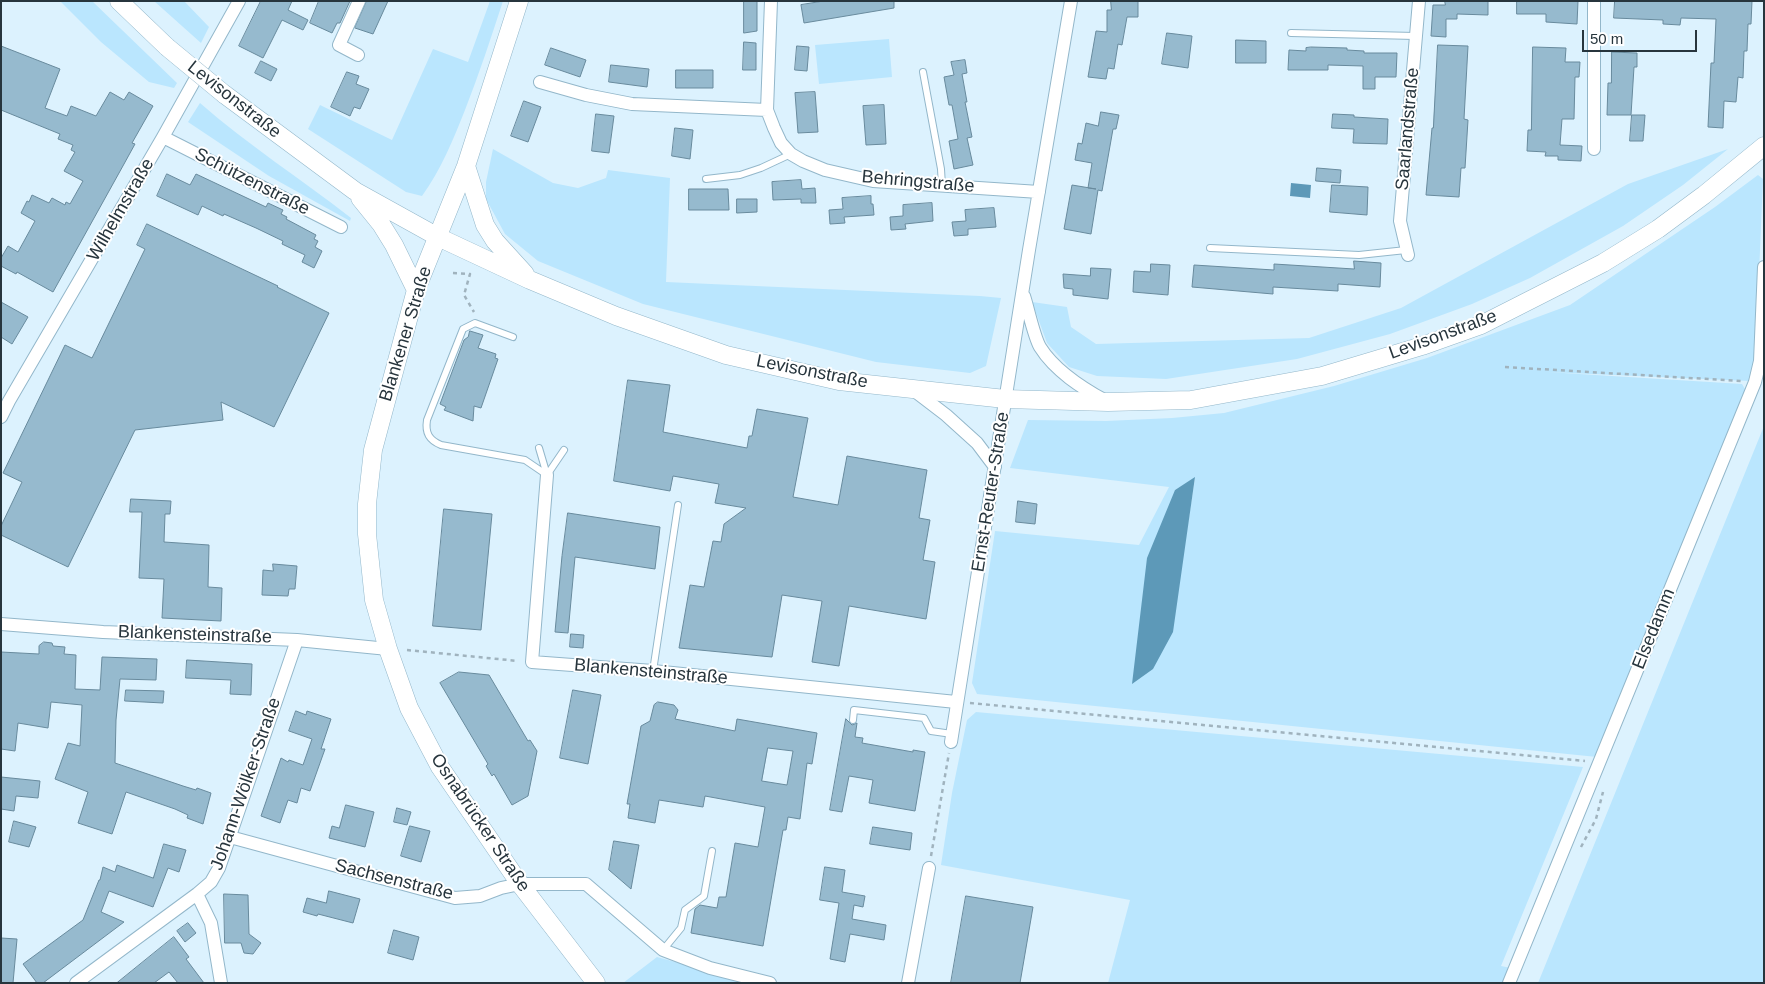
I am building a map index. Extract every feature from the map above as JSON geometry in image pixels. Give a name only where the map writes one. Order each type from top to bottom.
[{"type":"main road","name":"Levisonstraße","points":[[119,1],[167,47],[224,94],[355,191],[438,237],[530,280],[616,316],[726,355],[839,381],[1006,399],[1108,402],[1192,400],[1322,376],[1430,343],[1481,325],[1603,263],[1658,229],[1704,195],[1764,146]]},
{"type":"main road","name":"Blankener Straße","points":[[388,649],[374,600],[367,534],[367,504],[373,450],[416,290],[466,166],[519,1]]},
{"type":"main road","name":"Levisonstraße","points":[[466,166],[477,206],[485,225],[495,241],[530,280]]},
{"type":"main road","name":"Levisonstraße","points":[[355,191],[381,224],[394,245],[416,290]]},
{"type":"main road","name":"Osnabrücker Straße","points":[[388,649],[409,708],[440,767],[520,884],[596,983]]},
{"type":"street","name":"Wilhelmstraße","points":[[1,417],[163,137],[238,1]]},
{"type":"street","points":[[358,55],[339,45],[359,1]]},
{"type":"street","name":"Behringstraße","points":[[771,1],[767,110],[781,143],[791,154],[824,170],[873,181],[1039,192]]},
{"type":"street","name":"Ernst-Reuter-Straße","points":[[951,738],[1071,1]]},
{"type":"street","name":"Saarlandstraße","points":[[1407,253],[1400,221],[1419,1]]},
{"type":"street","points":[[1594,1],[1594,149]]},
{"type":"street","points":[[540,82],[586,95],[632,104],[767,110]]},
{"type":"street","name":"Schützenstraße","points":[[163,137],[341,227]]},
{"type":"street","name":"Elsedamm","points":[[1509,983],[1754,382],[1760,361],[1764,267]]},
{"type":"street","points":[[1023,293],[1040,347],[1061,372],[1108,402]]},
{"type":"street","points":[[912,389],[946,414],[977,443],[994,467]]},
{"type":"street","points":[[532,662],[547,475]]},
{"type":"street","name":"Blankensteinstraße","points":[[1,624],[103,632],[297,640],[388,649]]},
{"type":"street","name":"Johann-Wölker-Straße","points":[[76,983],[211,882],[219,868],[297,640]]},
{"type":"street","name":"Blankensteinstraße","points":[[532,662],[652,671],[956,702]]},
{"type":"street","name":"Sachsenstraße","points":[[230,837],[455,898],[480,896],[520,884],[586,884],[663,950],[710,968],[770,983]]},
{"type":"street","points":[[908,983],[929,868]]},
{"type":"street","points":[[197,894],[211,923],[221,983]]},
{"type":"lane","points":[[1291,33],[1416,36]]},
{"type":"lane","points":[[923,72],[941,169],[942,186]]},
{"type":"lane","points":[[706,179],[740,175],[761,168],[791,154]]},
{"type":"lane","points":[[1210,248],[1360,255],[1407,253]]},
{"type":"lane","points":[[513,337],[476,323],[463,328],[427,420],[426,430],[429,438],[441,445],[525,460],[547,475]]},
{"type":"lane","points":[[539,448],[547,475]]},
{"type":"lane","points":[[547,475],[564,450]]},
{"type":"lane","points":[[652,671],[678,505]]},
{"type":"lane","points":[[853,720],[854,710],[924,718],[931,731],[951,738]]},
{"type":"lane","points":[[663,950],[681,928],[685,910],[704,896],[712,851]]},
{"type":"path","points":[[454,273],[470,274],[464,295],[482,326]]},
{"type":"path","points":[[1505,367],[1754,382]]},
{"type":"path","points":[[388,649],[532,662]]},
{"type":"path","points":[[956,702],[1577,759],[1599,764]]},
{"type":"path","points":[[929,868],[951,738]]},
{"type":"shaded area","points":[[60,1],[92,1],[177,83],[174,88],[149,82],[101,42]]},
{"type":"shaded area","points":[[154,1],[184,1],[209,27],[201,43]]},
{"type":"shaded area","points":[[490,1],[503,1],[485,56],[451,144],[435,176],[422,196],[406,192],[308,129],[320,105],[392,140],[433,49],[468,62]]},
{"type":"shaded area","points":[[889,39],[892,77],[819,84],[815,45]]},
{"type":"shaded area","points":[[200,103],[351,218],[350,221],[269,176],[188,122]]},
{"type":"shaded area","points":[[493,149],[553,183],[578,188],[606,178],[608,170],[670,178],[666,282],[1001,298],[986,366],[970,373],[876,362],[643,304],[538,261],[505,234],[486,199],[486,182]]},
{"type":"shaded area","points":[[1728,149],[1683,185],[1623,226],[1530,278],[1472,304],[1390,334],[1297,359],[1166,379],[1097,376],[1069,367],[1047,343],[1032,302],[1067,307],[1071,327],[1096,344],[1309,338],[1401,308],[1628,184]]},
{"type":"shaded area","points":[[1758,175],[1763,179],[1756,345],[1750,381],[1547,372],[1742,384],[1746,391],[1597,757],[977,694],[972,683],[995,531],[1139,545],[1169,487],[1010,468],[1028,420],[1106,421],[1224,413],[1334,386],[1427,358],[1570,305],[1715,207]],"holes":[[[1195,478],[1182,562],[1175,490]]]},
{"type":"shaded area","points":[[1291,183],[1311,185],[1310,198],[1290,196]]},
{"type":"shaded area","points":[[1764,426],[1764,983],[1538,983]]},
{"type":"shaded area","points":[[1195,477],[1173,632],[1153,669],[1132,684],[1147,558],[1175,490]]},
{"type":"shaded area","points":[[976,712],[1583,767],[1501,966],[1511,968],[1506,983],[1108,983],[1130,900],[941,865],[952,793],[967,720]]},
{"type":"shaded area","points":[[657,957],[753,983],[623,983]]},
{"type":"building","points":[[261,1],[292,1],[288,10],[308,20],[303,30],[282,20],[263,58],[239,46]]},
{"type":"building","points":[[319,1],[350,1],[340,23],[337,23],[332,33],[310,23]]},
{"type":"building","points":[[367,1],[388,1],[373,34],[355,28]]},
{"type":"building","points":[[744,1],[757,1],[757,31],[744,33]]},
{"type":"building","points":[[824,1],[894,1],[894,8],[804,23],[801,5]]},
{"type":"building","points":[[1111,1],[1138,1],[1138,17],[1127,17],[1122,45],[1118,44],[1114,69],[1108,68],[1106,79],[1088,77],[1096,31],[1107,32],[1107,10],[1111,10]]},
{"type":"building","points":[[1445,1],[1488,1],[1488,15],[1457,14],[1457,19],[1446,19],[1446,37],[1431,36],[1433,5],[1445,5]]},
{"type":"building","points":[[1517,1],[1578,1],[1577,24],[1546,22],[1546,14],[1517,14]]},
{"type":"building","points":[[1615,1],[1752,1],[1751,24],[1748,24],[1747,51],[1744,51],[1743,78],[1738,77],[1736,102],[1724,101],[1723,128],[1708,127],[1711,63],[1714,63],[1716,19],[1681,18],[1680,25],[1663,24],[1663,20],[1614,18]]},
{"type":"building","points":[[1167,33],[1192,36],[1188,68],[1162,64]]},
{"type":"building","points":[[1236,40],[1266,41],[1266,63],[1236,63]]},
{"type":"building","points":[[744,42],[756,43],[756,70],[743,70]]},
{"type":"building","points":[[1438,45],[1468,46],[1464,119],[1468,120],[1465,168],[1461,168],[1459,197],[1426,195],[1433,128]]},
{"type":"building","points":[[1,46],[60,69],[45,108],[67,116],[71,106],[96,116],[110,92],[124,100],[129,92],[153,106],[132,143],[135,144],[53,292],[17,272],[16,274],[1,266],[1,258],[8,246],[18,252],[35,221],[21,213],[32,195],[49,203],[52,198],[65,205],[66,202],[70,204],[83,181],[64,171],[75,152],[71,150],[73,145],[58,139],[60,134],[1,110]]},
{"type":"building","points":[[797,46],[809,47],[807,71],[795,70]]},
{"type":"building","points":[[1533,47],[1566,48],[1565,62],[1580,62],[1579,77],[1575,77],[1574,119],[1562,119],[1560,145],[1582,146],[1581,161],[1558,160],[1558,156],[1545,156],[1546,152],[1527,151],[1528,130],[1531,130]]},
{"type":"building","points":[[551,48],[586,60],[580,77],[545,65]]},
{"type":"building","points":[[1306,48],[1347,48],[1347,50],[1364,51],[1364,53],[1397,53],[1396,77],[1375,77],[1375,89],[1363,89],[1363,66],[1328,65],[1328,70],[1288,70],[1289,50],[1306,51]]},
{"type":"building","points":[[1612,52],[1637,53],[1637,67],[1634,67],[1631,115],[1607,115],[1608,83],[1611,83]]},
{"type":"building","points":[[965,60],[967,73],[962,74],[972,137],[967,138],[973,165],[954,169],[949,141],[958,139],[952,105],[949,105],[944,77],[954,75],[951,62]]},
{"type":"building","points":[[261,61],[277,69],[271,81],[255,73]]},
{"type":"building","points":[[611,65],[649,69],[647,87],[609,82]]},
{"type":"building","points":[[676,70],[713,70],[713,88],[676,88]]},
{"type":"building","points":[[347,72],[359,76],[356,84],[369,89],[360,109],[354,107],[350,116],[331,107]]},
{"type":"building","points":[[815,92],[818,132],[798,133],[795,93]]},
{"type":"building","points":[[524,101],[541,107],[528,142],[511,136]]},
{"type":"building","points":[[884,105],[886,144],[866,145],[863,106]]},
{"type":"building","points":[[1101,112],[1119,115],[1116,129],[1113,129],[1102,191],[1098,190],[1091,234],[1064,229],[1072,185],[1088,188],[1092,163],[1075,160],[1078,143],[1082,144],[1086,123],[1098,126]]},
{"type":"building","points":[[596,114],[614,116],[609,153],[592,151]]},
{"type":"building","points":[[1333,114],[1388,119],[1387,144],[1353,143],[1354,129],[1332,128]]},
{"type":"building","points":[[1632,115],[1645,115],[1643,141],[1630,141]]},
{"type":"building","points":[[675,128],[693,130],[690,159],[672,156]]},
{"type":"building","points":[[1317,168],[1341,170],[1340,183],[1316,181]]},
{"type":"building","points":[[167,174],[190,185],[196,174],[266,207],[268,203],[283,210],[281,214],[287,217],[286,219],[316,235],[314,239],[318,241],[315,247],[322,251],[314,268],[302,262],[305,255],[282,244],[283,241],[256,228],[202,206],[198,215],[157,196]]},
{"type":"building","points":[[801,180],[802,189],[815,188],[816,203],[801,203],[801,199],[773,200],[772,182]]},
{"type":"building","points":[[1332,185],[1368,187],[1367,215],[1330,212]]},
{"type":"building","points":[[689,189],[728,189],[729,210],[689,210]]},
{"type":"building","points":[[871,196],[874,215],[844,217],[845,223],[830,224],[829,210],[843,209],[842,198]]},
{"type":"building","points":[[737,199],[757,199],[757,212],[737,213]]},
{"type":"building","points":[[932,203],[933,221],[905,224],[906,229],[891,230],[890,217],[903,216],[903,205]]},
{"type":"building","points":[[994,208],[996,227],[968,229],[968,235],[954,236],[952,222],[966,221],[965,210]]},
{"type":"building","points":[[147,224],[278,286],[329,313],[274,427],[221,402],[223,420],[135,430],[68,567],[1,535],[1,526],[22,482],[3,473],[65,345],[92,358],[145,249],[137,245]]},
{"type":"building","points":[[1354,261],[1381,263],[1380,287],[1338,284],[1338,291],[1273,287],[1273,294],[1192,287],[1194,265],[1274,270],[1274,264],[1354,269]]},
{"type":"building","points":[[1151,264],[1170,265],[1168,295],[1133,292],[1134,271],[1150,272]]},
{"type":"building","points":[[1091,268],[1111,269],[1108,299],[1073,295],[1073,289],[1064,288],[1063,274],[1090,276]]},
{"type":"building","points":[[1,302],[28,317],[12,344],[1,337]]},
{"type":"building","points":[[470,331],[483,335],[478,348],[496,354],[495,358],[498,359],[481,408],[474,406],[473,421],[444,410],[446,407],[440,404],[464,340],[468,337]]},
{"type":"building","points":[[628,380],[670,385],[663,432],[747,448],[749,436],[752,436],[757,409],[808,418],[793,497],[838,505],[847,456],[927,470],[919,518],[930,520],[923,560],[935,562],[926,619],[849,606],[839,666],[812,662],[822,601],[782,595],[772,657],[679,648],[690,585],[704,587],[713,541],[721,542],[724,524],[746,508],[715,503],[719,484],[673,476],[670,491],[614,481]]},
{"type":"building","points":[[131,499],[171,501],[170,514],[165,514],[164,542],[209,545],[208,587],[222,588],[221,621],[162,618],[164,579],[139,578],[142,512],[130,512]]},
{"type":"building","points":[[1018,501],[1037,504],[1035,524],[1016,522]]},
{"type":"building","points":[[444,509],[492,514],[481,630],[433,626]]},
{"type":"building","points":[[568,513],[660,527],[655,569],[575,557],[568,633],[555,632]]},
{"type":"building","points":[[273,564],[297,566],[295,589],[289,589],[288,596],[262,595],[263,570],[273,571]]},
{"type":"building","points":[[571,634],[584,635],[583,648],[570,647]]},
{"type":"building","points":[[44,642],[52,643],[53,646],[65,647],[64,654],[76,655],[75,689],[100,690],[102,657],[157,659],[156,680],[120,679],[116,720],[115,763],[183,786],[211,793],[203,824],[187,818],[188,815],[175,809],[126,792],[112,834],[78,823],[88,792],[55,779],[68,743],[80,746],[82,705],[51,702],[48,728],[18,723],[15,751],[1,749],[1,652],[39,654],[39,646]]},
{"type":"building","points":[[187,660],[252,664],[251,695],[230,694],[231,680],[186,678]]},
{"type":"building","points":[[459,672],[489,675],[528,741],[530,740],[537,751],[528,796],[512,805],[494,774],[492,776],[486,766],[488,764],[440,683]]},
{"type":"building","points":[[126,690],[164,691],[163,703],[125,701]]},
{"type":"building","points":[[573,690],[601,695],[588,764],[560,758]]},
{"type":"building","points":[[658,702],[674,705],[678,710],[675,719],[735,731],[737,719],[817,733],[812,764],[807,763],[800,819],[788,817],[786,830],[783,830],[763,946],[691,933],[695,909],[700,905],[717,908],[719,897],[726,897],[735,843],[758,847],[765,807],[705,796],[703,807],[659,800],[655,823],[628,818],[630,804],[627,804],[641,726],[650,721],[654,705]],"holes":[[[768,748],[793,751],[787,785],[762,781]]]},
{"type":"building","points":[[296,711],[306,715],[307,711],[331,719],[321,749],[325,749],[310,791],[301,788],[297,803],[288,800],[280,823],[261,816],[281,758],[288,762],[289,760],[303,765],[312,739],[289,731]]},
{"type":"building","points":[[846,719],[852,725],[857,723],[855,737],[863,738],[862,743],[913,752],[913,750],[925,752],[915,811],[869,803],[873,780],[849,776],[842,812],[830,810]]},
{"type":"building","points":[[1,777],[40,781],[38,798],[16,796],[14,811],[1,809]]},
{"type":"building","points":[[346,805],[374,812],[365,847],[329,838],[332,826],[339,828]]},
{"type":"building","points":[[397,808],[411,812],[407,825],[394,822]]},
{"type":"building","points":[[14,821],[36,827],[29,847],[9,842]]},
{"type":"building","points":[[410,826],[430,831],[421,862],[401,856]]},
{"type":"building","points":[[873,827],[912,833],[910,850],[870,844]]},
{"type":"building","points":[[614,841],[639,845],[631,889],[609,870]]},
{"type":"building","points":[[164,844],[186,850],[179,872],[168,868],[153,907],[109,891],[101,912],[124,922],[43,983],[37,983],[23,964],[83,920],[100,880],[103,867],[115,872],[117,865],[153,878]]},
{"type":"building","points":[[825,867],[845,870],[842,892],[865,896],[863,907],[854,905],[852,919],[886,925],[884,940],[850,934],[845,962],[830,959],[839,903],[820,900]]},
{"type":"building","points":[[329,891],[360,899],[353,923],[303,912],[307,898],[326,903]]},
{"type":"building","points":[[224,894],[248,895],[249,934],[261,943],[253,954],[244,953],[241,943],[225,943]]},
{"type":"building","points":[[966,896],[1033,907],[1020,983],[951,983]]},
{"type":"building","points":[[188,923],[196,933],[185,942],[177,931]]},
{"type":"building","points":[[394,930],[419,937],[413,960],[388,953]]},
{"type":"building","points":[[174,937],[189,957],[186,959],[204,983],[178,983],[169,972],[154,983],[117,983]]},
{"type":"building","points":[[1,938],[17,939],[13,983],[1,983]]}]
